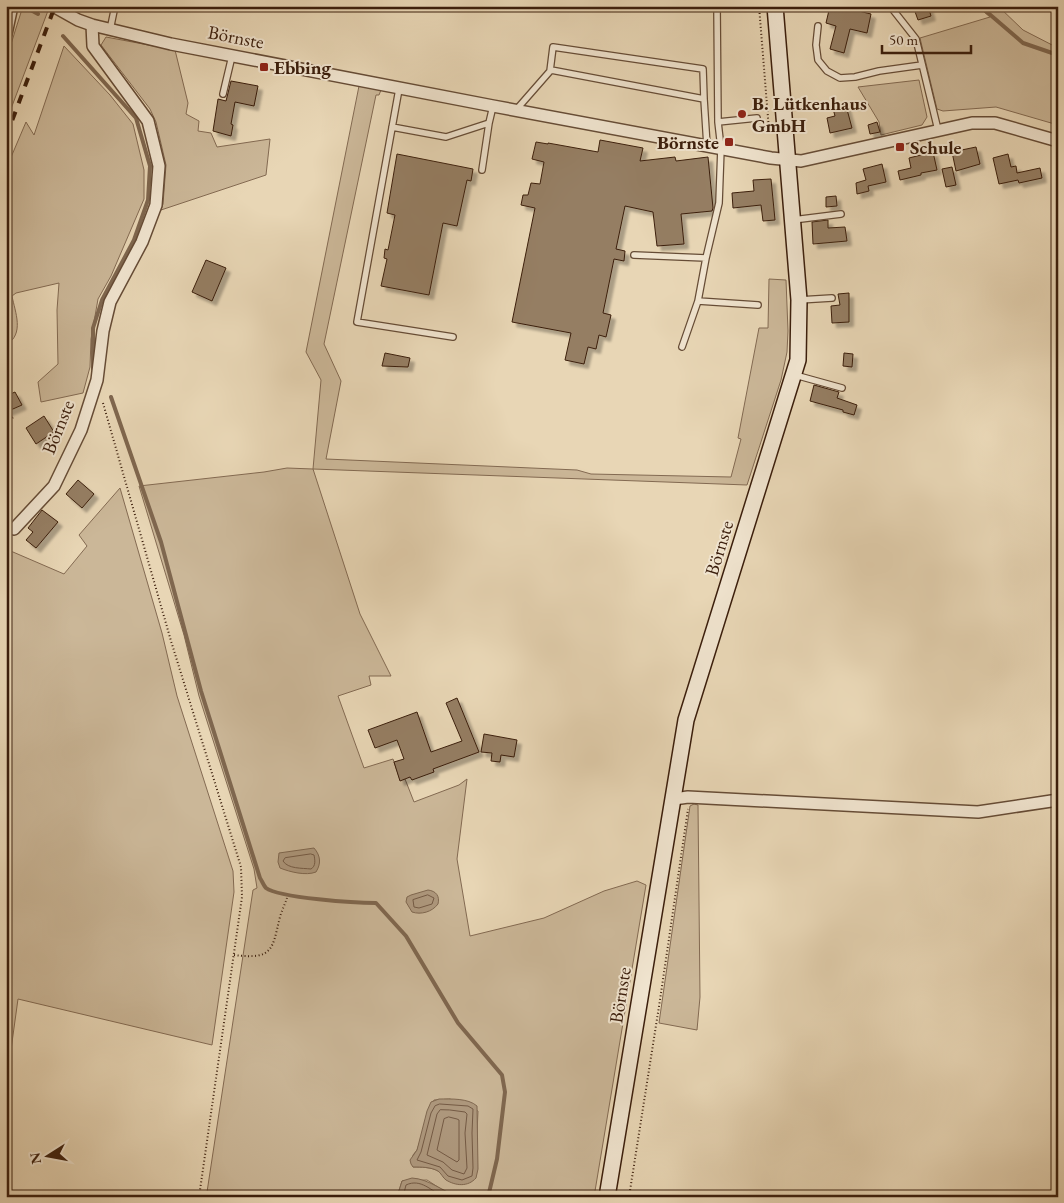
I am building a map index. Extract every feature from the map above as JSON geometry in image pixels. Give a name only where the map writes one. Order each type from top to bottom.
[{"type":"street","points":[[6,34],[12,6]]},
{"type":"street","name":"Börnste","points":[[53,6],[78,20],[92,25],[232,56],[706,146],[801,162],[972,123],[995,123],[1058,141]]},
{"type":"street","name":"Börnste","points":[[608,1197],[681,798],[686,720],[795,375],[800,347],[799,300],[775,6]]},
{"type":"street","name":"Börnste","points":[[14,529],[54,486],[81,430],[97,380],[102,331],[110,302],[142,242],[156,206],[159,166],[148,121],[93,46],[92,25]]},
{"type":"street","points":[[681,798],[978,812],[1058,800]]},
{"type":"lane","points":[[110,30],[115,6]]},
{"type":"lane","points":[[682,347],[698,301],[718,203],[721,148],[718,122],[717,6]]},
{"type":"lane","points":[[890,6],[916,39],[938,130]]},
{"type":"lane","points":[[818,26],[816,45],[818,60],[827,70],[840,78],[922,65]]},
{"type":"lane","points":[[516,110],[550,71],[553,46],[703,69],[706,146]]},
{"type":"lane","points":[[223,94],[232,56]]},
{"type":"lane","points":[[550,71],[704,99]]},
{"type":"lane","points":[[399,88],[357,322],[453,337]]},
{"type":"lane","points":[[482,170],[493,106]]},
{"type":"lane","points":[[718,122],[757,118]]},
{"type":"lane","points":[[392,127],[446,137],[489,123]]},
{"type":"lane","points":[[793,220],[841,214]]},
{"type":"lane","points":[[634,255],[706,258]]},
{"type":"lane","points":[[799,300],[832,298]]},
{"type":"lane","points":[[698,301],[758,305]]},
{"type":"lane","points":[[795,375],[842,388]]},
{"type":"path","points":[[759,6],[770,130]]},
{"type":"path","points":[[97,380],[171,640],[241,867],[242,897],[200,1197]]},
{"type":"path","points":[[6,421],[14,417]]},
{"type":"path","points":[[629,1197],[688,813],[681,798]]},
{"type":"path","points":[[234,955],[257,956],[270,950],[276,939],[280,916],[287,898]]},
{"type":"shaded area","points":[[23,6],[32,8],[34,6],[45,6],[49,8],[6,122],[6,60]]},
{"type":"shaded area","points":[[977,6],[998,6],[1023,30],[1058,48],[1058,125],[996,107],[943,111],[937,109],[920,38],[990,17]]},
{"type":"shaded area","points":[[106,37],[175,50],[188,103],[186,114],[199,121],[198,131],[211,133],[217,147],[270,139],[266,175],[161,210],[166,165],[156,122],[150,109],[101,45]]},
{"type":"shaded area","points":[[64,46],[110,95],[133,124],[144,170],[144,199],[111,276],[98,299],[91,339],[90,367],[83,393],[41,402],[38,382],[58,364],[57,310],[59,283],[16,293],[12,296],[17,329],[12,340],[6,345],[6,169],[26,122],[34,135]]},
{"type":"shaded area","points":[[919,80],[927,117],[922,125],[881,135],[879,122],[858,87]]},
{"type":"shaded area","points":[[359,86],[381,90],[379,95],[376,95],[324,344],[341,381],[326,459],[577,470],[591,474],[731,477],[741,439],[738,438],[759,328],[768,328],[769,279],[786,280],[787,352],[781,380],[747,485],[313,469],[321,380],[306,352]]},
{"type":"shaded area","points":[[287,468],[313,469],[360,614],[391,676],[369,676],[371,685],[338,696],[364,768],[393,759],[400,780],[405,779],[414,802],[459,785],[467,779],[457,859],[470,936],[544,918],[604,891],[637,881],[646,885],[594,1197],[459,1197],[444,1191],[427,1180],[402,1181],[397,1197],[230,1197],[207,1192],[253,890],[257,888],[254,869],[199,696],[184,635],[139,486]],"holes":[[[450,1099],[478,1111],[477,1133],[451,1181],[435,1170],[413,1167],[413,1155],[417,1150],[434,1100]]]},
{"type":"shaded area","points":[[120,488],[162,633],[177,696],[233,871],[234,892],[212,1045],[18,999],[6,1086],[6,549],[64,574],[87,546],[79,535]]},
{"type":"shaded area","points":[[698,805],[700,997],[697,1030],[659,1023],[690,806]]},
{"type":"water","points":[[314,848],[320,860],[316,872],[303,874],[280,868],[278,862],[279,853]]},
{"type":"water","points":[[428,890],[437,894],[438,904],[426,912],[412,912],[406,902],[407,897]]},
{"type":"water","points":[[439,1099],[464,1100],[477,1106],[478,1169],[476,1178],[469,1183],[462,1185],[454,1183],[446,1180],[435,1170],[413,1167],[411,1164],[410,1160],[417,1150],[427,1111],[431,1102]]},
{"type":"water","points":[[412,1178],[430,1183],[459,1197],[397,1197],[402,1181]]},
{"type":"building","points":[[830,6],[838,6],[871,14],[867,33],[850,29],[844,53],[830,49],[836,26],[826,23]]},
{"type":"building","points":[[913,6],[928,6],[931,16],[918,20]]},
{"type":"building","points":[[231,81],[258,86],[254,106],[235,102],[231,136],[213,131],[218,99],[226,101]]},
{"type":"building","points":[[845,102],[852,128],[830,133],[827,118],[835,116],[832,105]]},
{"type":"building","points":[[877,122],[880,132],[870,134],[868,125]]},
{"type":"building","points":[[600,140],[643,148],[640,161],[675,157],[676,161],[708,157],[713,208],[712,211],[681,214],[684,244],[657,246],[653,212],[625,206],[616,249],[625,251],[624,261],[614,259],[603,313],[611,315],[606,337],[599,335],[596,349],[588,347],[584,364],[565,360],[571,333],[512,322],[535,208],[521,205],[523,195],[528,195],[531,183],[540,184],[544,162],[532,159],[536,142],[598,152]]},
{"type":"building","points":[[976,147],[980,164],[956,171],[952,152]]},
{"type":"building","points":[[933,152],[937,170],[900,180],[898,171],[911,168],[909,158]]},
{"type":"building","points":[[397,154],[473,169],[471,181],[467,180],[457,226],[443,223],[429,295],[381,286],[387,259],[384,258],[385,249],[388,250],[395,215],[387,213]]},
{"type":"building","points":[[1008,154],[1011,167],[1016,166],[1017,173],[1040,168],[1042,178],[1019,183],[1018,180],[999,184],[993,158]]},
{"type":"building","points":[[882,164],[886,182],[868,186],[869,191],[857,194],[856,183],[866,180],[863,169]]},
{"type":"building","points":[[952,167],[956,185],[946,187],[942,169]]},
{"type":"building","points":[[771,179],[775,220],[763,221],[761,205],[733,208],[732,193],[754,191],[753,180]]},
{"type":"building","points":[[836,196],[837,206],[826,207],[826,197]]},
{"type":"building","points":[[828,220],[828,228],[845,227],[847,241],[813,244],[812,222]]},
{"type":"building","points":[[206,260],[226,268],[212,301],[192,292]]},
{"type":"building","points":[[849,293],[849,322],[832,323],[831,306],[840,305],[838,294]]},
{"type":"building","points":[[385,353],[410,358],[408,367],[382,366]]},
{"type":"building","points":[[844,353],[853,354],[852,367],[843,366]]},
{"type":"building","points":[[814,385],[839,392],[837,398],[857,405],[854,415],[810,401]]},
{"type":"building","points":[[15,392],[22,405],[6,412],[6,396]]},
{"type":"building","points":[[44,416],[54,432],[36,444],[26,428]]},
{"type":"building","points":[[78,480],[94,494],[82,508],[66,494]]},
{"type":"building","points":[[42,510],[58,522],[36,548],[26,540],[33,532],[28,528]]},
{"type":"building","points":[[457,698],[479,752],[433,769],[434,772],[412,780],[410,777],[400,781],[394,762],[404,759],[397,740],[375,748],[368,730],[417,712],[431,752],[462,741],[446,703]]},
{"type":"building","points":[[484,734],[517,740],[514,757],[501,755],[500,762],[491,761],[492,753],[481,752]]},
{"type":"waterway","points":[[980,6],[1023,43],[1058,55]]},
{"type":"waterway","points":[[29,9],[38,14]]},
{"type":"waterway","points":[[63,36],[136,118],[150,166],[148,200],[134,240],[102,300],[93,328],[93,369]]},
{"type":"waterway","points":[[111,397],[161,542],[201,691],[260,878],[266,888],[286,895],[376,903],[406,936],[458,1023],[502,1075],[505,1092],[497,1159],[488,1197]]},
{"type":"railway","points":[[6,137],[55,6]]},
{"type":"place","name":"Ebbing","points":[[264,67]]},
{"type":"place","name":"B. Lütkenhaus GmbH","points":[[742,114]]},
{"type":"place","name":"Börnste","points":[[729,142]]},
{"type":"place","name":"Schule","points":[[900,147]]}]
